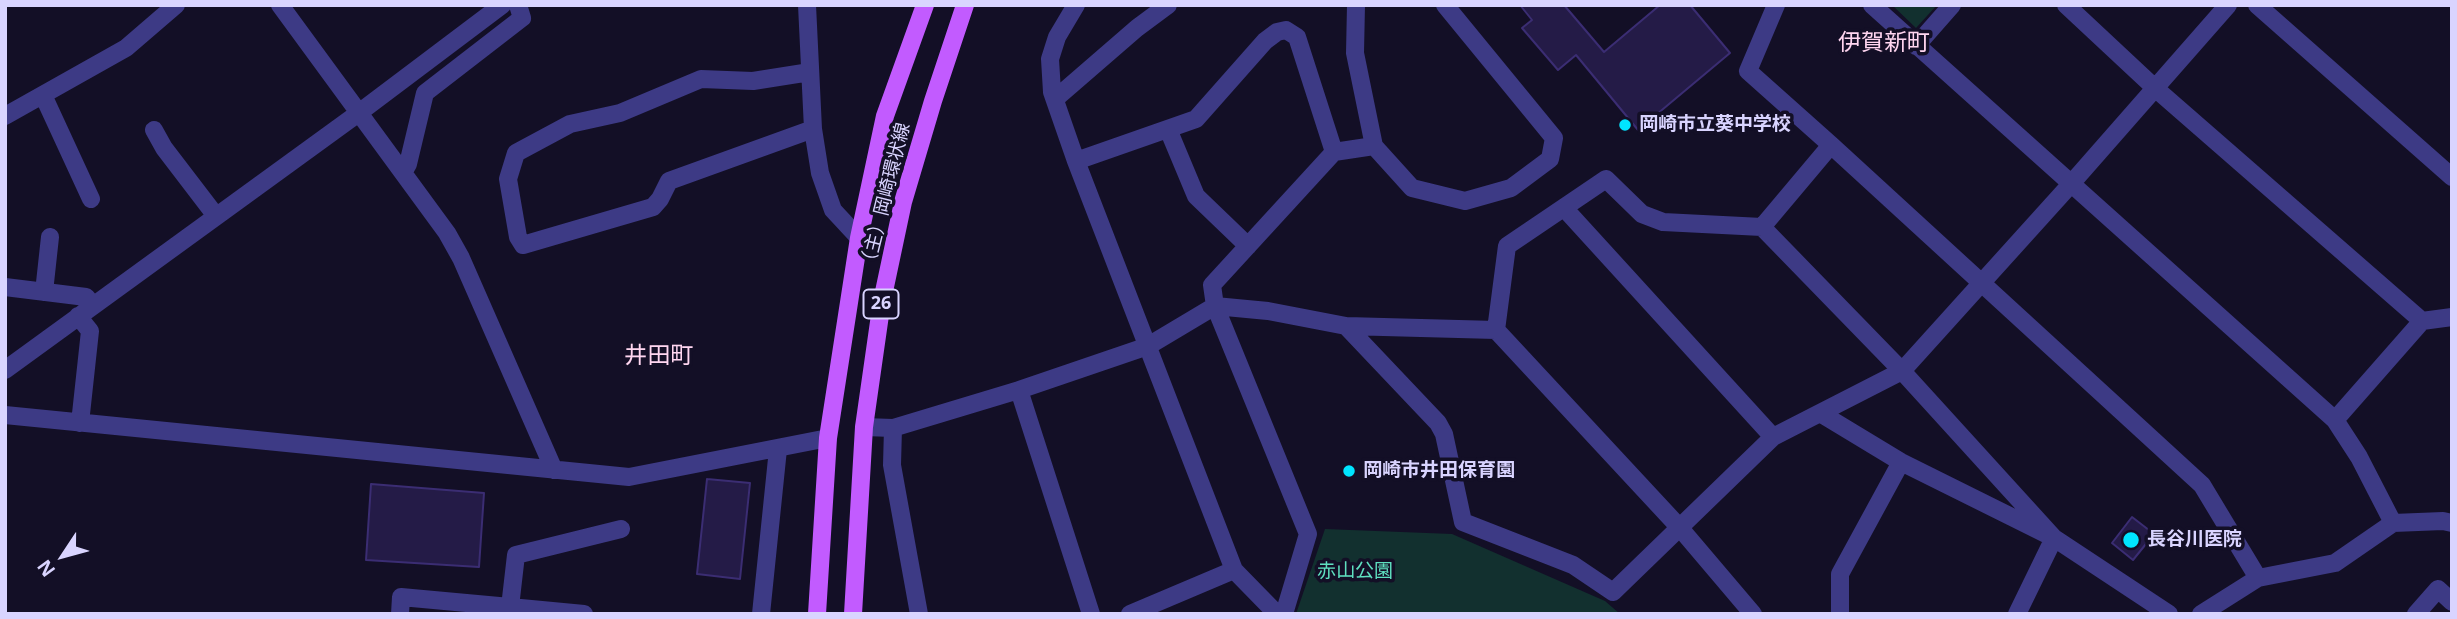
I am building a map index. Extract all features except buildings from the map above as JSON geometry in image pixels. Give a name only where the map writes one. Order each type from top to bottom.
[{"type":"main road","name":"（主）岡崎環状線","points":[[817,614],[828,438],[859,238],[885,116],[925,5]]},
{"type":"main road","name":"（主）岡崎環状線","points":[[853,614],[864,427],[882,301],[903,202],[965,5]]},
{"type":"street","points":[[5,116],[126,48],[176,5]]},
{"type":"street","points":[[280,5],[447,233],[461,258],[554,470]]},
{"type":"street","points":[[5,370],[360,112],[502,5]]},
{"type":"street","points":[[404,171],[425,93],[522,19],[519,5]]},
{"type":"street","points":[[807,5],[813,129],[820,173],[833,210],[859,238]]},
{"type":"street","points":[[1076,5],[1057,37],[1050,59],[1055,99],[1076,161],[1234,570],[1277,614]]},
{"type":"street","points":[[1055,99],[1136,28],[1168,5]]},
{"type":"street","points":[[1356,5],[1355,52],[1374,146],[1412,188],[1465,201],[1511,188],[1550,159],[1554,138],[1444,5]]},
{"type":"street","points":[[1776,5],[1748,71],[2202,485],[2258,578]]},
{"type":"street","points":[[1872,5],[2335,420],[2359,457],[2393,523]]},
{"type":"street","points":[[1916,46],[1952,5]]},
{"type":"street","points":[[2066,5],[2156,89],[2421,321]]},
{"type":"street","points":[[1346,326],[1438,424],[1444,434],[1463,522],[1573,565],[1613,592],[1773,437],[1902,371],[2156,89],[2228,5]]},
{"type":"street","points":[[2257,5],[2452,177]]},
{"type":"street","points":[[1076,161],[1196,119],[1265,41],[1277,32],[1286,30],[1297,37],[1334,152]]},
{"type":"street","points":[[810,72],[753,80],[701,79],[620,113],[570,124],[516,153],[508,179],[518,237],[523,244],[653,206],[660,199],[669,181],[813,129]]},
{"type":"street","points":[[43,95],[90,198]]},
{"type":"street","points":[[1168,129],[1196,196],[1248,246]]},
{"type":"street","points":[[154,130],[164,148],[216,216]]},
{"type":"street","points":[[1762,227],[1831,145]]},
{"type":"street","points":[[1284,614],[1308,534],[1215,306],[1212,285],[1334,152],[1374,146]]},
{"type":"street","points":[[1496,330],[1507,246],[1606,180],[1642,214],[1663,222],[1762,227],[1902,371],[2054,538]]},
{"type":"street","points":[[1565,209],[1773,437]]},
{"type":"street","points":[[44,292],[50,237]]},
{"type":"street","points":[[5,287],[86,297],[90,331],[80,423]]},
{"type":"street","points":[[864,427],[893,428],[1019,390],[1148,346],[1215,306],[1268,311],[1346,326],[1496,330],[1679,528],[1753,614]]},
{"type":"street","points":[[2335,420],[2421,321],[2452,317]]},
{"type":"street","points":[[1019,390],[1091,614]]},
{"type":"street","points":[[1820,413],[1901,463],[2054,538],[2169,614]]},
{"type":"street","points":[[5,415],[629,477],[828,438]]},
{"type":"street","points":[[893,428],[892,465],[919,614]]},
{"type":"street","points":[[761,614],[778,449]]},
{"type":"street","points":[[1840,614],[1840,574],[1901,463]]},
{"type":"street","points":[[2201,614],[2258,578],[2335,563],[2393,523],[2452,523]]},
{"type":"street","points":[[510,607],[516,555],[621,529]]},
{"type":"street","points":[[2017,614],[2054,538]]},
{"type":"street","points":[[1130,614],[1234,570]]},
{"type":"street","points":[[2416,614],[2438,589],[2452,602]]},
{"type":"street","points":[[400,614],[401,597],[584,614]]},
{"type":"green space","points":[[1892,5],[1937,5],[1916,28]]},
{"type":"green space","name":"赤山公園","points":[[1325,529],[1452,534],[1605,601],[1620,614],[1296,614]]},
{"type":"place","name":"岡崎市立葵中学校","points":[[1625,125]]},
{"type":"place","name":"岡崎市井田保育園","points":[[1349,471]]},
{"type":"place","name":"長谷川医院","points":[[2131,540]]},
{"type":"district","name":"伊賀新町","points":[[1884,43]]},
{"type":"district","name":"井田町","points":[[659,356]]}]
